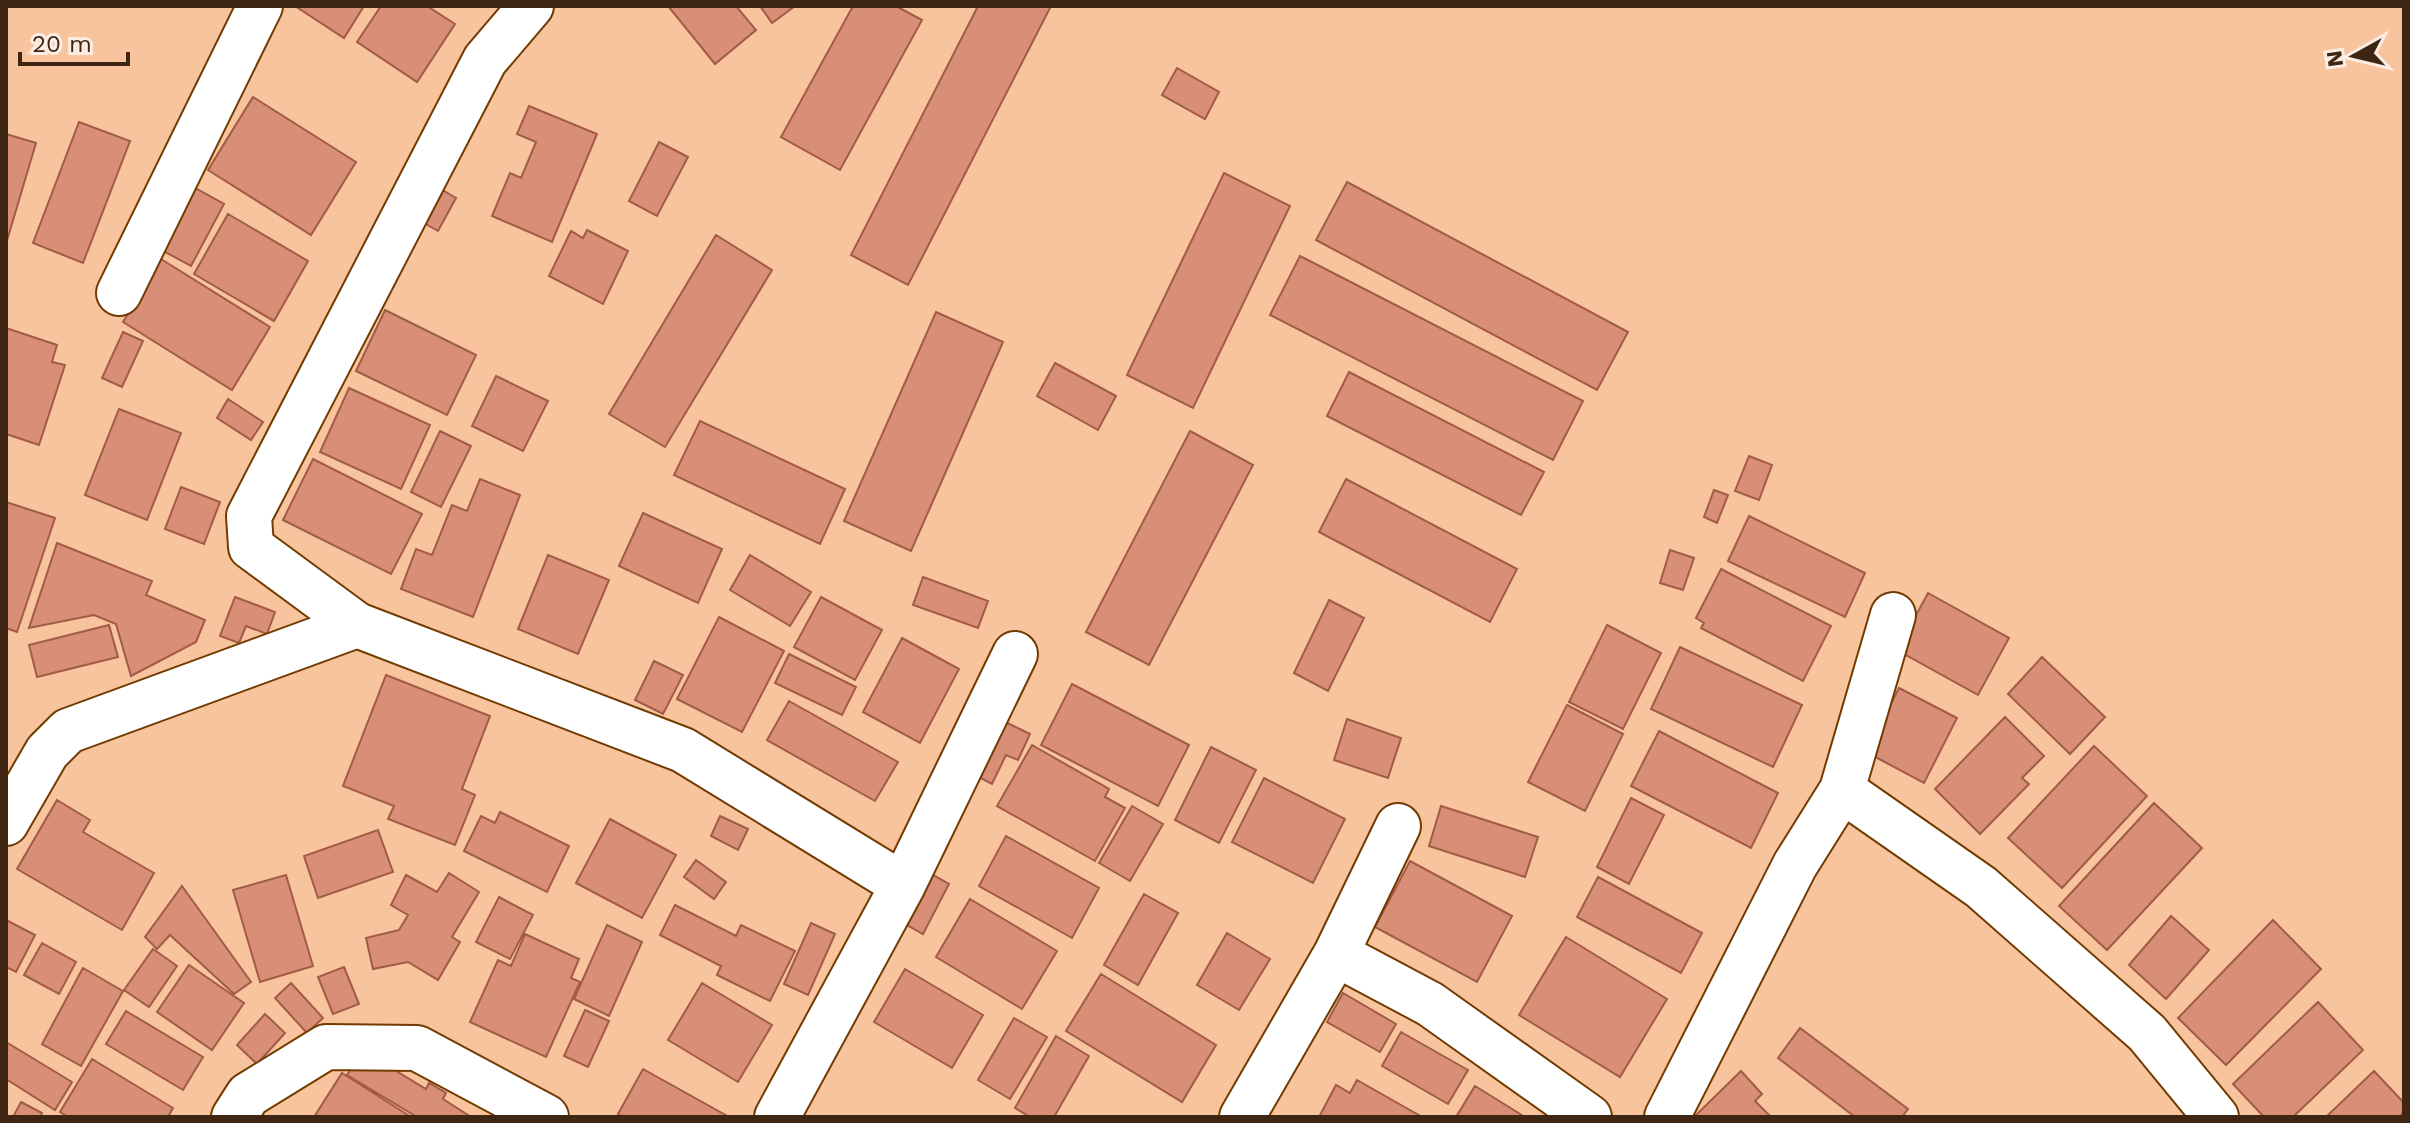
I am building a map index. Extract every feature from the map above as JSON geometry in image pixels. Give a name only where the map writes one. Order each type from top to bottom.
[{"type":"street","points":[[119,293],[260,6]]},
{"type":"street","points":[[531,6],[485,60],[249,516],[251,547],[357,625],[683,750],[903,885]]},
{"type":"street","points":[[1667,1117],[1795,865],[1842,790],[1893,615]]},
{"type":"street","points":[[6,823],[47,752],[68,731],[357,625]]},
{"type":"street","points":[[777,1117],[903,885],[1015,654]]},
{"type":"street","points":[[1842,790],[1981,887],[2147,1033],[2216,1117]]},
{"type":"street","points":[[1242,1117],[1336,954],[1398,826]]},
{"type":"street","points":[[1336,954],[1430,1004],[1589,1117]]},
{"type":"street","points":[[234,1117],[248,1095],[326,1047],[417,1048],[546,1117]]},
{"type":"building","points":[[295,6],[364,6],[344,38]]},
{"type":"building","points":[[381,6],[427,6],[455,24],[417,82],[357,42]]},
{"type":"building","points":[[668,6],[736,6],[756,30],[715,64]]},
{"type":"building","points":[[760,6],[795,6],[772,23]]},
{"type":"building","points":[[853,6],[896,6],[922,20],[840,170],[781,137]]},
{"type":"building","points":[[978,6],[1051,6],[908,285],[851,255]]},
{"type":"building","points":[[1177,68],[1219,92],[1205,119],[1162,95]]},
{"type":"building","points":[[253,97],[356,162],[311,235],[208,170]]},
{"type":"building","points":[[529,106],[597,134],[552,242],[492,216],[510,173],[521,178],[536,142],[517,134]]},
{"type":"building","points":[[79,122],[130,141],[83,263],[33,243]]},
{"type":"building","points":[[6,134],[36,143],[6,244]]},
{"type":"building","points":[[659,142],[688,157],[657,216],[629,201]]},
{"type":"building","points":[[1224,173],[1290,206],[1193,408],[1127,375]]},
{"type":"building","points":[[1347,182],[1628,332],[1597,390],[1316,240]]},
{"type":"building","points":[[188,184],[224,204],[191,266],[154,246]]},
{"type":"building","points":[[434,185],[456,198],[438,231],[415,218]]},
{"type":"building","points":[[228,214],[308,261],[274,321],[194,274]]},
{"type":"building","points":[[587,230],[628,251],[603,304],[549,276],[571,231],[583,238]]},
{"type":"building","points":[[716,235],[772,270],[665,447],[609,414]]},
{"type":"building","points":[[1300,256],[1583,401],[1553,460],[1270,315]]},
{"type":"building","points":[[161,259],[270,327],[232,390],[123,322]]},
{"type":"building","points":[[385,310],[476,355],[447,415],[356,371]]},
{"type":"building","points":[[936,312],[1003,342],[911,551],[844,521]]},
{"type":"building","points":[[6,328],[57,345],[52,362],[65,365],[39,445],[6,434]]},
{"type":"building","points":[[123,332],[143,341],[122,387],[102,378]]},
{"type":"building","points":[[1055,363],[1116,396],[1098,430],[1037,396]]},
{"type":"building","points":[[1349,372],[1544,472],[1521,515],[1327,416]]},
{"type":"building","points":[[496,376],[548,401],[523,451],[472,426]]},
{"type":"building","points":[[349,388],[430,425],[401,489],[320,452]]},
{"type":"building","points":[[228,399],[263,422],[251,440],[217,418]]},
{"type":"building","points":[[119,409],[181,433],[147,520],[85,495]]},
{"type":"building","points":[[700,421],[845,489],[820,544],[674,475]]},
{"type":"building","points":[[440,431],[471,446],[441,507],[411,492]]},
{"type":"building","points":[[1190,431],[1253,465],[1149,665],[1086,632]]},
{"type":"building","points":[[1749,456],[1772,465],[1759,500],[1735,491]]},
{"type":"building","points":[[313,459],[422,514],[391,574],[283,520]]},
{"type":"building","points":[[480,479],[520,495],[473,617],[401,589],[416,549],[432,555],[452,505],[467,511]]},
{"type":"building","points":[[1346,479],[1517,569],[1490,622],[1319,532]]},
{"type":"building","points":[[181,487],[220,502],[204,544],[165,529]]},
{"type":"building","points":[[1714,490],[1728,495],[1717,523],[1704,517]]},
{"type":"building","points":[[6,502],[55,518],[17,632],[6,628]]},
{"type":"building","points":[[643,513],[722,549],[698,603],[619,566]]},
{"type":"building","points":[[1749,516],[1865,573],[1845,617],[1728,561]]},
{"type":"building","points":[[57,543],[152,581],[146,595],[205,620],[196,642],[131,676],[116,624],[94,615],[29,628]]},
{"type":"building","points":[[1670,550],[1694,558],[1683,590],[1660,583]]},
{"type":"building","points":[[548,555],[609,580],[578,654],[518,629]]},
{"type":"building","points":[[750,555],[811,592],[790,626],[730,590]]},
{"type":"building","points":[[1721,569],[1831,626],[1803,681],[1701,628],[1704,623],[1696,618]]},
{"type":"building","points":[[923,577],[988,601],[978,628],[913,605]]},
{"type":"building","points":[[1928,593],[2009,638],[1978,695],[1897,650]]},
{"type":"building","points":[[235,597],[275,612],[267,634],[246,626],[239,643],[220,636]]},
{"type":"building","points":[[821,597],[882,630],[855,680],[794,647]]},
{"type":"building","points":[[1329,600],[1364,618],[1328,691],[1294,673]]},
{"type":"building","points":[[719,617],[784,651],[742,732],[677,699]]},
{"type":"building","points":[[109,625],[118,657],[37,677],[29,645]]},
{"type":"building","points":[[1607,625],[1661,653],[1623,729],[1569,702]]},
{"type":"building","points":[[902,638],[959,669],[920,743],[863,712]]},
{"type":"building","points":[[1680,647],[1802,705],[1773,767],[1651,709]]},
{"type":"building","points":[[789,654],[856,687],[842,715],[775,683]]},
{"type":"building","points":[[2042,657],[2105,717],[2070,754],[2008,694]]},
{"type":"building","points":[[654,661],[683,675],[663,714],[635,700]]},
{"type":"building","points":[[386,675],[490,716],[462,789],[475,795],[455,845],[388,819],[394,806],[343,786]]},
{"type":"building","points":[[1072,684],[1189,745],[1158,806],[1041,745]]},
{"type":"building","points":[[1899,688],[1957,718],[1924,783],[1866,752]]},
{"type":"building","points":[[789,701],[898,762],[875,801],[767,740]]},
{"type":"building","points":[[1567,705],[1623,734],[1585,811],[1528,782]]},
{"type":"building","points":[[2005,717],[2044,756],[2022,778],[2029,784],[1980,834],[1935,789]]},
{"type":"building","points":[[997,718],[1030,734],[1018,760],[1006,755],[992,784],[971,773]]},
{"type":"building","points":[[1347,719],[1401,738],[1388,778],[1334,760]]},
{"type":"building","points":[[1659,731],[1778,793],[1751,848],[1631,786]]},
{"type":"building","points":[[1032,745],[1109,789],[1105,797],[1125,808],[1095,861],[997,806]]},
{"type":"building","points":[[2094,746],[2147,796],[2062,888],[2008,838]]},
{"type":"building","points":[[1211,747],[1256,770],[1219,843],[1175,820]]},
{"type":"building","points":[[1264,778],[1345,819],[1313,883],[1232,842]]},
{"type":"building","points":[[1631,798],[1664,815],[1629,884],[1597,867]]},
{"type":"building","points":[[57,800],[90,820],[83,832],[154,873],[122,930],[17,869]]},
{"type":"building","points":[[2154,803],[2202,848],[2107,950],[2059,906]]},
{"type":"building","points":[[1132,806],[1163,824],[1130,881],[1099,863]]},
{"type":"building","points":[[1441,806],[1538,837],[1525,877],[1429,846]]},
{"type":"building","points":[[500,812],[569,846],[547,892],[464,851],[481,816],[495,823]]},
{"type":"building","points":[[720,816],[748,829],[738,850],[711,836]]},
{"type":"building","points":[[610,819],[676,855],[642,918],[576,883]]},
{"type":"building","points":[[378,830],[393,872],[318,898],[304,856]]},
{"type":"building","points":[[1006,836],[1099,888],[1072,938],[979,886]]},
{"type":"building","points":[[696,860],[726,882],[714,899],[684,877]]},
{"type":"building","points":[[1410,861],[1512,916],[1477,982],[1375,927]]},
{"type":"building","points":[[926,871],[949,884],[923,934],[900,921]]},
{"type":"building","points":[[449,873],[479,892],[452,937],[460,942],[438,980],[408,962],[373,969],[366,938],[399,930],[408,915],[391,905],[406,875],[437,892]]},
{"type":"building","points":[[286,875],[313,966],[260,982],[233,890]]},
{"type":"building","points":[[1598,877],[1702,933],[1681,973],[1577,917]]},
{"type":"building","points":[[182,886],[251,982],[234,994],[170,935],[157,949],[145,937]]},
{"type":"building","points":[[1144,894],[1178,913],[1138,985],[1104,965]]},
{"type":"building","points":[[499,897],[533,915],[510,959],[476,942]]},
{"type":"building","points":[[970,899],[1057,951],[1022,1009],[936,957]]},
{"type":"building","points":[[675,905],[736,936],[741,925],[795,951],[770,1001],[717,975],[721,966],[660,935]]},
{"type":"building","points":[[2171,916],[2209,950],[2166,999],[2129,965]]},
{"type":"building","points":[[6,920],[35,935],[16,972],[6,967]]},
{"type":"building","points":[[2273,920],[2321,969],[2226,1065],[2178,1018]]},
{"type":"building","points":[[811,923],[835,934],[808,995],[784,984]]},
{"type":"building","points":[[607,925],[642,942],[609,1016],[574,999]]},
{"type":"building","points":[[1227,933],[1270,959],[1239,1010],[1197,985]]},
{"type":"building","points":[[525,934],[579,959],[571,978],[580,982],[546,1057],[470,1022],[498,960],[511,966]]},
{"type":"building","points":[[1566,937],[1667,999],[1620,1077],[1519,1015]]},
{"type":"building","points":[[42,943],[76,962],[59,994],[24,975]]},
{"type":"building","points":[[153,949],[177,966],[149,1007],[124,990]]},
{"type":"building","points":[[189,965],[244,1003],[212,1050],[157,1012]]},
{"type":"building","points":[[344,967],[359,1004],[333,1014],[318,977]]},
{"type":"building","points":[[83,968],[123,991],[81,1066],[42,1044]]},
{"type":"building","points":[[905,969],[983,1015],[952,1068],[874,1022]]},
{"type":"building","points":[[1101,974],[1216,1045],[1182,1102],[1066,1031]]},
{"type":"building","points":[[291,983],[323,1018],[307,1033],[275,998]]},
{"type":"building","points":[[702,983],[772,1025],[738,1082],[668,1040]]},
{"type":"building","points":[[1343,993],[1396,1024],[1380,1052],[1327,1022]]},
{"type":"building","points":[[2318,1002],[2363,1050],[2293,1117],[2264,1117],[2233,1084]]},
{"type":"building","points":[[585,1010],[609,1021],[588,1067],[564,1056]]},
{"type":"building","points":[[126,1011],[203,1057],[183,1090],[106,1044]]},
{"type":"building","points":[[265,1014],[285,1033],[257,1064],[237,1045]]},
{"type":"building","points":[[1014,1018],[1047,1037],[1010,1099],[978,1080]]},
{"type":"building","points":[[1800,1028],[1908,1109],[1902,1117],[1855,1117],[1778,1058]]},
{"type":"building","points":[[1401,1032],[1468,1070],[1448,1104],[1382,1066]]},
{"type":"building","points":[[1056,1036],[1089,1056],[1054,1117],[1030,1117],[1015,1108]]},
{"type":"building","points":[[6,1042],[72,1082],[55,1110],[6,1079]]},
{"type":"building","points":[[363,1050],[400,1068],[398,1072],[426,1089],[429,1083],[446,1093],[443,1099],[471,1117],[417,1117],[347,1075]]},
{"type":"building","points":[[92,1059],[173,1108],[168,1117],[68,1117],[60,1112]]},
{"type":"building","points":[[643,1069],[729,1117],[623,1117],[618,1114]]},
{"type":"building","points":[[1741,1071],[1762,1094],[1755,1101],[1771,1117],[1694,1117]]},
{"type":"building","points":[[2374,1071],[2404,1103],[2404,1112],[2399,1117],[2326,1117]]},
{"type":"building","points":[[342,1073],[411,1117],[314,1117]]},
{"type":"building","points":[[1357,1080],[1422,1117],[1319,1117],[1336,1085],[1350,1093]]},
{"type":"building","points":[[1475,1086],[1525,1117],[1456,1117]]},
{"type":"building","points":[[21,1102],[42,1113],[40,1117],[13,1117]]}]
